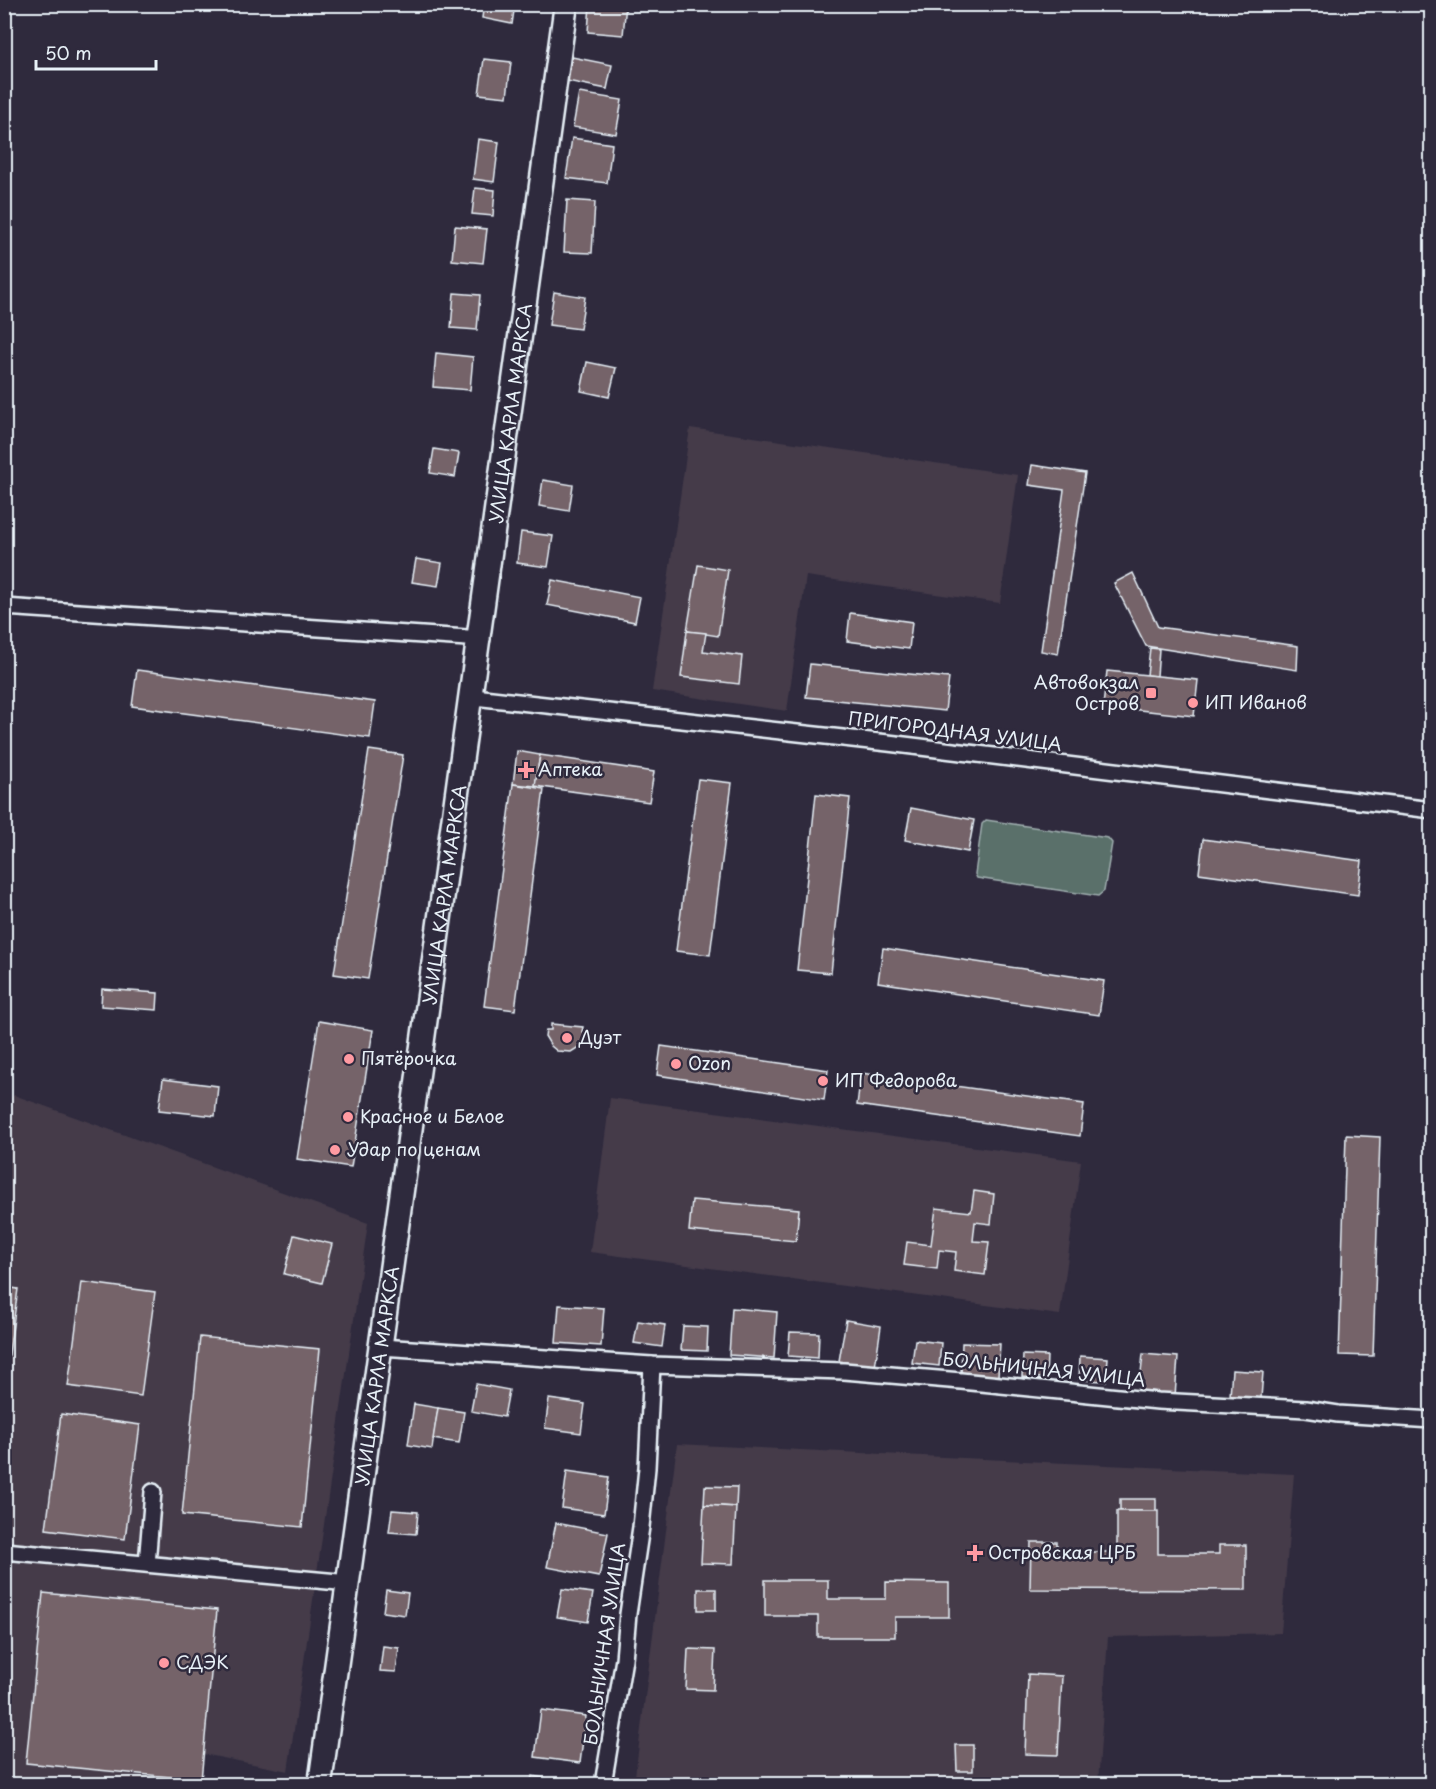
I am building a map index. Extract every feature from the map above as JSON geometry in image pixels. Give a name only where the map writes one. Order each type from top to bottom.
[{"type":"main road","name":"УЛИЦА КАРЛА МАРКСА","points":[[320,1785],[474,697],[566,4]]},
{"type":"street","points":[[4,607],[482,639]]},
{"type":"street","name":"ПРИГОРОДНАЯ УЛИЦА","points":[[474,697],[888,743],[1431,810]]},
{"type":"street","name":"БОЛЬНИЧНАЯ УЛИЦА","points":[[381,1347],[652,1365],[851,1372],[1158,1401],[1306,1408],[1338,1414],[1431,1420]]},
{"type":"street","name":"БОЛЬНИЧНАЯ УЛИЦА","points":[[603,1785],[624,1659],[641,1527],[647,1468],[652,1365]]},
{"type":"street","points":[[147,1564],[153,1492]]},
{"type":"street","points":[[4,1551],[349,1583]]},
{"type":"shaded area","points":[[690,428],[1018,475],[1000,603],[806,576],[787,711],[652,691]]},
{"type":"shaded area","points":[[14,1095],[368,1223],[288,1771],[203,1754],[201,1784],[5,1784],[4,1105]]},
{"type":"shaded area","points":[[610,1098],[1081,1161],[1060,1315],[590,1252]]},
{"type":"shaded area","name":"Островская ЦРБ","points":[[677,1444],[1294,1474],[1281,1633],[1108,1637],[1098,1784],[634,1784]]},
{"type":"green space","points":[[986,820],[1108,838],[1112,843],[1104,891],[1098,896],[977,878],[975,874],[982,824]]},
{"type":"building","points":[[484,4],[515,4],[512,24],[482,18]]},
{"type":"building","points":[[590,4],[626,4],[623,35],[588,32]]},
{"type":"building","points":[[572,57],[612,65],[607,89],[567,81]]},
{"type":"building","points":[[484,59],[511,62],[507,97],[479,94]]},
{"type":"building","points":[[579,93],[622,100],[616,134],[573,127]]},
{"type":"building","points":[[572,138],[612,144],[607,183],[566,178]]},
{"type":"building","points":[[478,139],[499,142],[494,182],[473,179]]},
{"type":"building","points":[[475,188],[495,190],[493,216],[472,214]]},
{"type":"building","points":[[567,200],[595,202],[592,253],[564,252]]},
{"type":"building","points":[[455,226],[487,229],[483,263],[452,260]]},
{"type":"building","points":[[554,292],[585,297],[580,329],[549,325]]},
{"type":"building","points":[[454,293],[480,295],[477,330],[451,328]]},
{"type":"building","points":[[436,353],[473,357],[470,390],[433,387]]},
{"type":"building","points":[[587,362],[616,368],[609,397],[581,391]]},
{"type":"building","points":[[434,449],[459,453],[455,477],[430,473]]},
{"type":"building","points":[[1032,465],[1085,473],[1058,654],[1041,651],[1064,490],[1029,485]]},
{"type":"building","points":[[543,480],[573,485],[569,511],[539,506]]},
{"type":"building","points":[[521,532],[553,536],[548,567],[517,563]]},
{"type":"building","points":[[416,559],[442,563],[438,586],[412,582]]},
{"type":"building","points":[[698,565],[728,570],[718,636],[687,631]]},
{"type":"building","points":[[1133,573],[1158,627],[1298,646],[1297,670],[1146,646],[1114,583]]},
{"type":"building","points":[[552,580],[640,597],[635,622],[547,605]]},
{"type":"building","points":[[850,613],[912,622],[909,649],[847,641]]},
{"type":"building","points":[[687,631],[706,633],[703,651],[742,656],[739,684],[681,677]]},
{"type":"building","points":[[1150,648],[1159,649],[1157,676],[1147,675]]},
{"type":"building","points":[[810,664],[949,678],[945,711],[806,697]]},
{"type":"building","points":[[137,670],[375,702],[370,738],[132,706]]},
{"type":"building","name":"Автовокзал Остров","points":[[1107,671],[1198,680],[1194,716],[1103,706]]},
{"type":"building","points":[[369,750],[403,755],[368,979],[334,974]]},
{"type":"building","name":"Аптека","points":[[517,751],[540,755],[535,786],[513,784]]},
{"type":"building","points":[[540,755],[654,772],[649,802],[535,786]]},
{"type":"building","points":[[698,779],[732,783],[710,955],[676,951]]},
{"type":"building","points":[[513,784],[544,789],[515,1010],[484,1006]]},
{"type":"building","points":[[816,794],[850,798],[831,973],[797,970]]},
{"type":"building","points":[[911,808],[974,820],[968,852],[905,840]]},
{"type":"building","points":[[1203,839],[1362,861],[1358,895],[1199,873]]},
{"type":"building","points":[[883,948],[1104,981],[1099,1015],[878,982]]},
{"type":"building","points":[[102,989],[158,993],[157,1010],[101,1006]]},
{"type":"building","points":[[319,1021],[373,1030],[351,1167],[297,1159]]},
{"type":"building","name":"Дуэт","points":[[551,1024],[583,1027],[582,1032],[588,1033],[587,1039],[571,1052],[557,1051],[545,1036],[546,1030],[551,1030]]},
{"type":"building","points":[[661,1046],[828,1070],[824,1100],[657,1075]]},
{"type":"building","points":[[861,1073],[1084,1104],[1080,1136],[857,1105]]},
{"type":"building","points":[[163,1079],[218,1086],[215,1116],[159,1110]]},
{"type":"building","points":[[1346,1135],[1380,1137],[1373,1356],[1339,1355]]},
{"type":"building","points":[[974,1191],[994,1194],[991,1224],[975,1222],[973,1241],[989,1242],[985,1275],[954,1271],[956,1252],[939,1250],[937,1269],[904,1265],[907,1242],[931,1245],[936,1208],[971,1212]]},
{"type":"building","points":[[692,1200],[799,1209],[796,1241],[689,1231]]},
{"type":"building","points":[[294,1235],[332,1244],[322,1283],[284,1274]]},
{"type":"building","points":[[82,1282],[155,1292],[141,1396],[68,1386]]},
{"type":"building","points":[[4,1287],[18,1289],[4,1390]]},
{"type":"building","points":[[559,1305],[604,1308],[601,1346],[556,1343]]},
{"type":"building","points":[[732,1308],[777,1312],[774,1358],[729,1355]]},
{"type":"building","points":[[846,1320],[881,1326],[875,1367],[839,1361]]},
{"type":"building","points":[[638,1321],[665,1325],[662,1347],[634,1343]]},
{"type":"building","points":[[683,1326],[708,1327],[707,1351],[681,1350]]},
{"type":"building","points":[[790,1332],[819,1333],[818,1358],[788,1356]]},
{"type":"building","points":[[200,1337],[320,1349],[302,1527],[182,1515]]},
{"type":"building","points":[[915,1340],[941,1343],[939,1366],[912,1363]]},
{"type":"building","points":[[962,1343],[1000,1344],[998,1376],[961,1375]]},
{"type":"building","points":[[1143,1354],[1178,1357],[1175,1396],[1139,1392]]},
{"type":"building","points":[[1023,1355],[1047,1356],[1046,1378],[1022,1377]]},
{"type":"building","points":[[1080,1356],[1108,1358],[1106,1381],[1079,1380]]},
{"type":"building","points":[[1232,1370],[1263,1372],[1261,1398],[1230,1396]]},
{"type":"building","points":[[476,1384],[509,1390],[504,1417],[471,1411]]},
{"type":"building","points":[[549,1399],[585,1404],[581,1433],[545,1428]]},
{"type":"building","points":[[414,1404],[438,1408],[432,1449],[408,1445]]},
{"type":"building","points":[[438,1408],[464,1412],[459,1443],[433,1439]]},
{"type":"building","points":[[61,1414],[140,1425],[125,1539],[46,1529]]},
{"type":"building","points":[[567,1471],[609,1477],[604,1514],[562,1508]]},
{"type":"building","points":[[705,1486],[737,1487],[736,1507],[704,1505]]},
{"type":"building","points":[[1120,1499],[1156,1499],[1156,1511],[1120,1511]]},
{"type":"building","points":[[704,1505],[736,1507],[733,1564],[701,1563]]},
{"type":"building","points":[[392,1510],[418,1512],[416,1534],[389,1532]]},
{"type":"building","points":[[1117,1511],[1158,1511],[1158,1554],[1219,1554],[1219,1545],[1246,1545],[1246,1590],[1030,1589],[1031,1542],[1057,1542],[1057,1552],[1117,1552]]},
{"type":"building","points":[[556,1523],[608,1533],[599,1577],[547,1567]]},
{"type":"building","points":[[765,1580],[828,1580],[828,1599],[886,1599],[886,1582],[949,1583],[949,1617],[895,1617],[895,1637],[818,1637],[818,1616],[765,1616]]},
{"type":"building","points":[[562,1589],[593,1593],[588,1622],[557,1617]]},
{"type":"building","points":[[698,1589],[716,1589],[716,1610],[698,1610]]},
{"type":"building","points":[[386,1590],[408,1593],[405,1615],[383,1612]]},
{"type":"building","points":[[43,1593],[217,1610],[201,1780],[26,1763]]},
{"type":"building","points":[[383,1646],[399,1648],[396,1672],[380,1671]]},
{"type":"building","points":[[688,1649],[715,1650],[713,1690],[686,1689]]},
{"type":"building","points":[[1028,1674],[1062,1676],[1058,1755],[1025,1754]]},
{"type":"building","points":[[541,1710],[586,1716],[580,1763],[535,1757]]},
{"type":"building","points":[[956,1745],[973,1745],[973,1771],[957,1771]]},
{"type":"building","points":[[532,1776],[565,1782],[565,1784],[530,1784]]},
{"type":"place","name":"Автовокзал Остров","points":[[1151,693]]},
{"type":"place","name":"ИП Иванов","points":[[1193,703]]},
{"type":"place","name":"Аптека","points":[[526,770]]},
{"type":"place","name":"Дуэт","points":[[567,1038]]},
{"type":"place","name":"Пятёрочка","points":[[349,1059]]},
{"type":"place","name":"Ozon","points":[[676,1064]]},
{"type":"place","name":"ИП Федорова","points":[[823,1081]]},
{"type":"place","name":"Красное и Белое","points":[[348,1117]]},
{"type":"place","name":"Удар по ценам","points":[[335,1150]]},
{"type":"place","name":"Островская ЦРБ","points":[[975,1553]]},
{"type":"place","name":"СДЭК","points":[[164,1663]]}]
